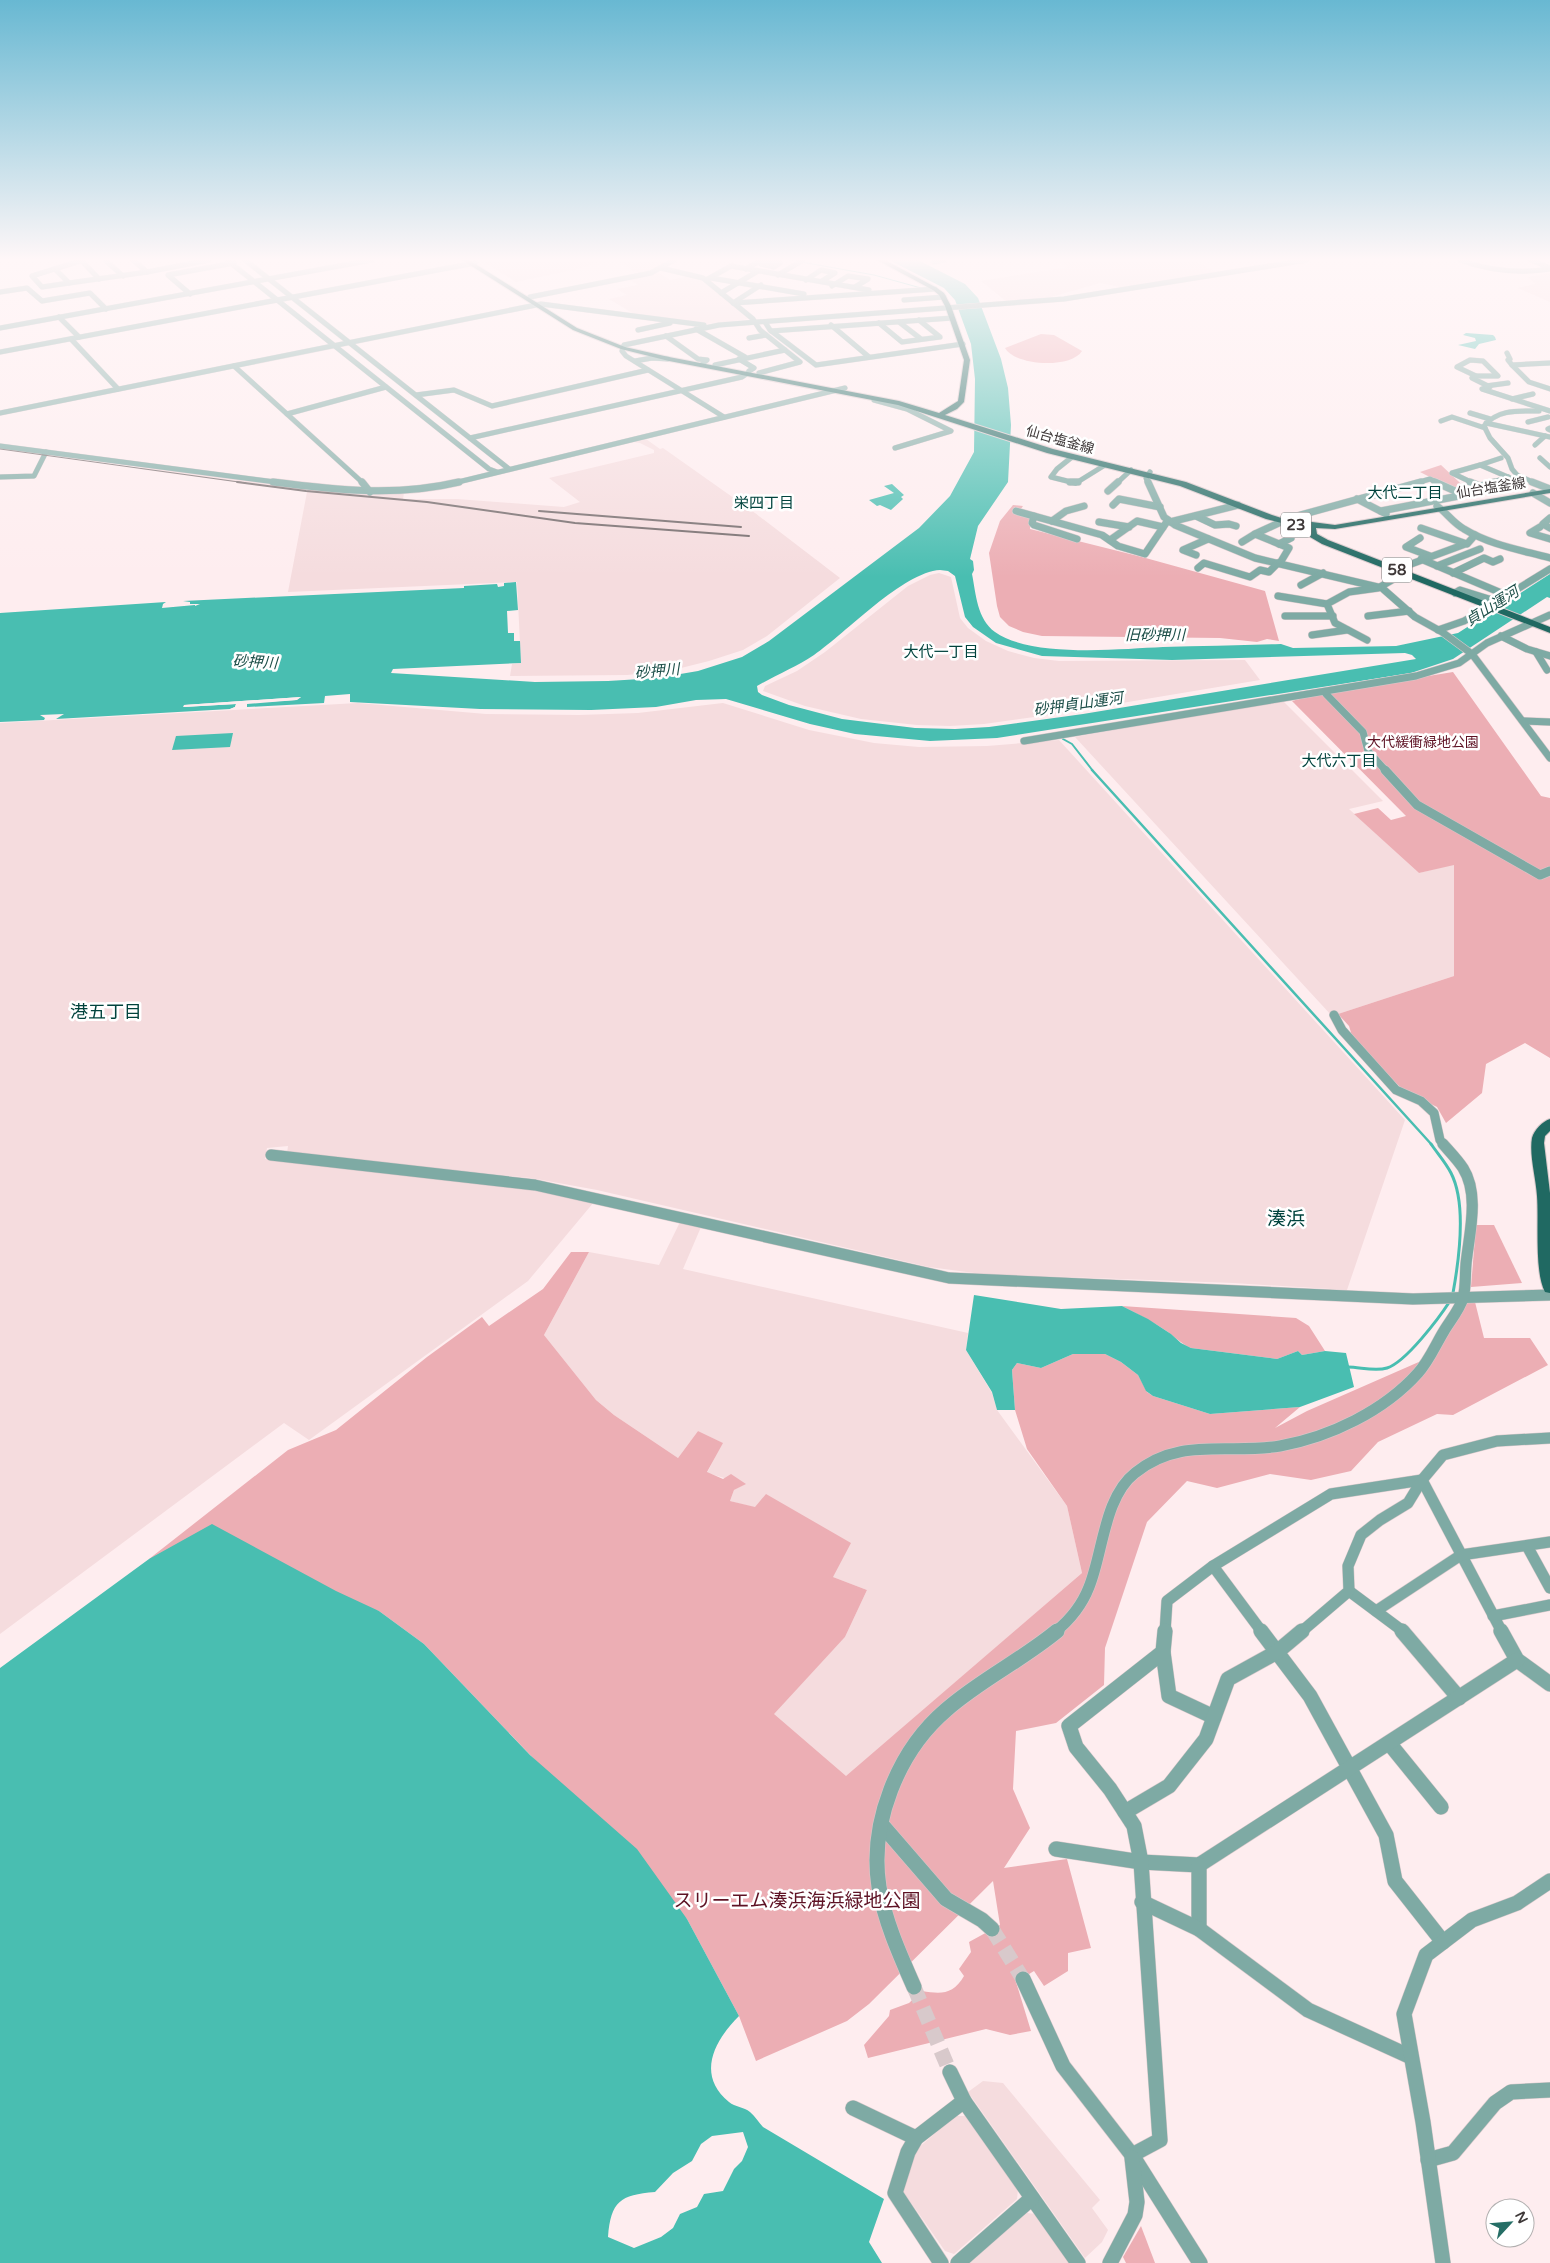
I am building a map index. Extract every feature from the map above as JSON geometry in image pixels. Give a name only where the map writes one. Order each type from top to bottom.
[{"type":"main road","name":"仙台塩釜線","points":[[710,366],[759,373],[942,414]]},
{"type":"main road","name":"仙台塩釜線","points":[[718,366],[899,400],[1072,457],[1149,473],[1285,520],[1312,525],[1335,527],[1439,507],[1550,489]]},
{"type":"main road","points":[[942,414],[959,405],[962,398],[966,366]]},
{"type":"main road","name":"仙台塩釜線","points":[[1016,439],[1201,487],[1285,520]]},
{"type":"main road","name":"仙台塩釜線","points":[[1312,525],[1343,523],[1384,513],[1439,507]]},
{"type":"main road","name":"58","points":[[1312,525],[1313,535],[1321,540],[1550,630]]},
{"type":"main road","points":[[1550,1123],[1539,1135],[1538,1143],[1544,1197],[1547,1273],[1550,1288]]},
{"type":"street","points":[[96,366],[118,389]]},
{"type":"street","points":[[0,413],[234,366],[369,490],[424,484],[507,467],[770,404],[839,390]]},
{"type":"street","points":[[360,366],[490,469],[497,472]]},
{"type":"street","points":[[378,366],[507,467]]},
{"type":"street","points":[[642,366],[721,416]]},
{"type":"street","points":[[470,438],[742,377],[754,368],[750,366]]},
{"type":"street","points":[[759,373],[792,366]]},
{"type":"street","points":[[1459,366],[1457,367],[1476,376],[1498,376],[1489,366]]},
{"type":"street","points":[[1513,366],[1529,382],[1550,390]]},
{"type":"street","points":[[416,395],[454,390],[492,406],[648,370]]},
{"type":"street","points":[[1476,376],[1472,378],[1490,388],[1482,389],[1550,414]]},
{"type":"street","points":[[1486,386],[1508,384]]},
{"type":"street","points":[[287,414],[386,387]]},
{"type":"street","points":[[1510,400],[1532,394]]},
{"type":"street","points":[[869,397],[924,414]]},
{"type":"street","points":[[895,448],[950,431],[907,408]]},
{"type":"street","points":[[1500,409],[1506,412]]},
{"type":"street","points":[[1463,429],[1487,423],[1506,412],[1538,411],[1550,414]]},
{"type":"street","points":[[1470,413],[1487,423],[1548,437]]},
{"type":"street","points":[[1528,422],[1550,414]]},
{"type":"street","points":[[1441,421],[1458,415]]},
{"type":"street","points":[[1452,417],[1474,425]]},
{"type":"street","points":[[1455,424],[1463,421]]},
{"type":"street","points":[[1487,423],[1489,436],[1512,463],[1512,470],[1550,489]]},
{"type":"street","points":[[1506,434],[1512,429]]},
{"type":"street","points":[[1535,445],[1548,437]]},
{"type":"street","points":[[0,441],[149,463]]},
{"type":"street","points":[[0,446],[369,490],[424,488],[497,472],[507,467]]},
{"type":"street","points":[[0,477],[34,476],[46,452]]},
{"type":"street","points":[[1072,457],[1057,469],[1051,477],[1076,483],[1105,465]]},
{"type":"street","points":[[1480,486],[1452,473],[1501,458]]},
{"type":"street","points":[[1540,458],[1550,467]]},
{"type":"street","points":[[1480,465],[1509,477],[1550,503]]},
{"type":"street","points":[[1108,491],[1131,470]]},
{"type":"street","points":[[1149,473],[1146,478],[1164,517],[1169,521],[1255,558],[1381,588],[1408,611],[1469,652],[1524,721],[1549,756]]},
{"type":"street","points":[[1469,490],[1509,477]]},
{"type":"street","points":[[1242,542],[1285,520],[1357,499],[1430,479],[1464,495],[1384,513],[1357,499]]},
{"type":"street","points":[[1113,505],[1119,499],[1160,507]]},
{"type":"street","points":[[1016,511],[1102,535],[1118,546],[1145,554],[1169,521],[1238,505]]},
{"type":"street","points":[[1052,521],[1066,511],[1084,506]]},
{"type":"street","points":[[1439,507],[1461,528],[1475,535],[1550,558]]},
{"type":"street","points":[[1034,516],[1032,523],[1034,525],[1077,538]]},
{"type":"street","points":[[1196,516],[1215,525],[1230,524],[1236,526]]},
{"type":"street","points":[[1550,518],[1544,524],[1550,528]]},
{"type":"street","points":[[1072,527],[1080,521]]},
{"type":"street","points":[[1110,540],[1137,521],[1163,527]]},
{"type":"street","points":[[1099,522],[1129,527]]},
{"type":"street","points":[[1540,527],[1530,533],[1550,539]]},
{"type":"street","points":[[1422,528],[1467,544]]},
{"type":"street","points":[[1198,568],[1204,563],[1250,577],[1260,570],[1269,572],[1279,563],[1289,548],[1255,534]]},
{"type":"street","points":[[1395,570],[1467,544],[1475,535]]},
{"type":"street","points":[[1279,544],[1291,538]]},
{"type":"street","points":[[1420,538],[1406,547],[1430,556]]},
{"type":"street","points":[[1196,555],[1183,550],[1208,539]]},
{"type":"street","points":[[1437,566],[1480,549]]},
{"type":"street","points":[[1453,573],[1484,558],[1493,562],[1500,559]]},
{"type":"street","points":[[1421,560],[1503,597]]},
{"type":"street","points":[[1440,631],[1491,607],[1503,597],[1550,569]]},
{"type":"street","points":[[1301,585],[1322,573]]},
{"type":"street","points":[[1278,596],[1327,604],[1349,592],[1381,588],[1404,573]]},
{"type":"street","points":[[1455,593],[1460,590],[1489,599],[1503,597]]},
{"type":"street","points":[[1327,604],[1335,623],[1367,640]]},
{"type":"street","points":[[1368,616],[1408,611]]},
{"type":"street","points":[[1024,741],[1416,676],[1459,663],[1469,652],[1550,615]]},
{"type":"street","points":[[1285,616],[1332,616]]},
{"type":"street","points":[[1312,635],[1347,630]]},
{"type":"street","points":[[1501,636],[1536,652],[1550,656]]},
{"type":"street","points":[[1536,652],[1547,670]]},
{"type":"street","points":[[1326,694],[1363,732],[1368,751],[1417,805],[1540,876],[1550,870]]},
{"type":"street","points":[[1524,721],[1550,722]]},
{"type":"street","points":[[914,1987],[897,1948],[880,1888],[879,1850],[882,1825],[892,1786],[907,1756],[926,1730],[940,1715],[963,1697],[1045,1640],[1079,1608],[1093,1581],[1115,1501],[1122,1484],[1133,1473],[1152,1460],[1180,1450],[1278,1446],[1328,1433],[1387,1400],[1404,1388],[1420,1371],[1460,1299],[1472,1208],[1467,1177],[1463,1168],[1440,1140],[1434,1114],[1421,1101],[1396,1090],[1342,1030],[1334,1015]]},
{"type":"street","points":[[271,1155],[553,1189],[949,1278],[1412,1299],[1550,1295]]},
{"type":"street","points":[[1349,1591],[1348,1566],[1361,1535],[1380,1520],[1408,1503],[1422,1480],[1443,1455],[1497,1441],[1550,1438]]},
{"type":"street","points":[[1422,1480],[1517,1660],[1550,1684]]},
{"type":"street","points":[[1214,1716],[1170,1696],[1163,1652],[1168,1601],[1213,1566],[1330,1494],[1422,1480]]},
{"type":"street","points":[[1376,1611],[1461,1555],[1550,1542]]},
{"type":"street","points":[[1527,1546],[1550,1588]]},
{"type":"street","points":[[1213,1566],[1310,1696],[1386,1835],[1395,1881],[1443,1942]]},
{"type":"street","points":[[1349,1591],[1402,1630],[1459,1698]]},
{"type":"street","points":[[1125,1812],[1170,1786],[1206,1739],[1228,1679],[1278,1652],[1349,1591]]},
{"type":"street","points":[[1493,1616],[1550,1605]]},
{"type":"street","points":[[1132,2154],[1160,2140],[1142,1902],[1141,1862],[1134,1826],[1110,1789],[1076,1747],[1069,1726],[1163,1652]]},
{"type":"street","points":[[1056,1849],[1141,1862],[1199,1865],[1517,1660]]},
{"type":"street","points":[[1389,1743],[1440,1807]]},
{"type":"street","points":[[882,1825],[946,1899],[956,1908],[979,1917],[992,1929]]},
{"type":"street","points":[[1199,1865],[1199,1930]]},
{"type":"street","points":[[1443,2263],[1404,2014],[1426,1955],[1472,1920],[1517,1903],[1550,1880]]},
{"type":"street","points":[[1142,1902],[1199,1930],[1308,2010],[1411,2057]]},
{"type":"street","points":[[1022,1979],[1063,2066],[1132,2154],[1200,2263]]},
{"type":"street","points":[[950,2072],[964,2101],[1078,2263]]},
{"type":"street","points":[[1428,2160],[1453,2153],[1495,2102],[1511,2092],[1550,2090]]},
{"type":"street","points":[[941,2263],[895,2193],[908,2152],[916,2138],[964,2101]]},
{"type":"street","points":[[853,2108],[916,2138]]},
{"type":"street","points":[[1110,2263],[1135,2215],[1137,2202],[1132,2154]]},
{"type":"street","points":[[958,2263],[1032,2198]]},
{"type":"shaded area","points":[[646,439],[660,449],[663,448],[755,513],[840,578],[767,636],[743,650],[709,661],[673,670],[627,675],[510,676],[512,664],[521,663],[517,582],[288,592],[307,492],[139,469],[141,467],[340,493],[404,493],[403,499],[457,499],[564,507],[580,502],[549,478],[654,453],[654,450],[640,443],[633,442]]},
{"type":"shaded area","points":[[939,573],[951,577],[960,618],[968,628],[986,641],[1008,651],[1034,658],[1059,661],[1245,660],[1260,680],[1056,714],[984,724],[950,726],[917,725],[861,719],[805,706],[763,691],[765,686],[797,671],[825,652],[908,586],[930,575]]},
{"type":"shaded area","points":[[1282,700],[1383,801],[1349,809],[1419,873],[1454,864],[1454,976],[1332,1016],[1075,737]]},
{"type":"shaded area","points":[[358,703],[486,714],[579,715],[638,713],[723,703],[809,730],[874,743],[919,747],[987,746],[1059,740],[1405,1120],[1347,1290],[1233,1283],[982,1274],[929,1267],[597,1190],[531,1178],[287,1153],[288,1146],[267,1148],[265,1159],[521,1188],[594,1202],[528,1281],[309,1440],[284,1423],[0,1634],[0,723]]},
{"type":"shaded area","points":[[680,1222],[701,1227],[683,1269],[968,1333],[966,1350],[992,1393],[997,1410],[1067,1506],[1082,1573],[846,1777],[773,1714],[845,1637],[867,1590],[833,1577],[756,1508],[730,1501],[734,1490],[745,1484],[707,1473],[722,1443],[698,1431],[678,1458],[614,1415],[596,1400],[544,1335],[589,1252],[659,1265]]},
{"type":"shaded area","points":[[983,2081],[1003,2083],[1100,2200],[1092,2208],[1108,2230],[1102,2242],[1085,2258],[968,2092]]},
{"type":"shaded area","points":[[955,2116],[966,2116],[1018,2189],[1017,2199],[954,2254],[945,2251],[903,2191],[916,2150]]},
{"type":"shaded area","points":[[1027,2213],[1036,2214],[1070,2263],[970,2263]]},
{"type":"green space","points":[[1441,465],[1474,496],[1469,497],[1420,472]]},
{"type":"green space","points":[[1013,505],[1023,506],[1018,513],[1031,517],[1030,529],[1265,591],[1279,641],[1267,639],[1257,642],[1220,638],[1042,636],[1023,632],[1009,626],[1000,617],[989,553],[1000,521]]},
{"type":"green space","name":"大代緩衝緑地公園","points":[[1453,672],[1541,796],[1550,798],[1550,1058],[1525,1043],[1486,1064],[1482,1093],[1446,1123],[1437,1107],[1404,1091],[1353,1039],[1349,1026],[1338,1014],[1454,976],[1454,865],[1419,873],[1354,814],[1378,808],[1391,820],[1406,816],[1292,701],[1318,694]]},
{"type":"green space","points":[[1476,1225],[1494,1225],[1522,1283],[1471,1287]]},
{"type":"green space","name":"スリーエム湊浜海浜緑地公園","points":[[571,1252],[589,1252],[544,1335],[596,1400],[614,1415],[678,1458],[698,1431],[723,1443],[707,1472],[723,1479],[731,1474],[746,1484],[734,1490],[730,1501],[755,1507],[766,1494],[851,1543],[833,1577],[867,1590],[845,1637],[774,1714],[846,1776],[1082,1573],[1067,1506],[1027,1449],[1015,1410],[1012,1370],[1017,1363],[1041,1368],[1073,1354],[1105,1354],[1121,1362],[1138,1375],[1147,1392],[1153,1396],[1210,1414],[1300,1407],[1275,1428],[1307,1411],[1437,1354],[1467,1301],[1475,1302],[1484,1338],[1530,1338],[1548,1365],[1453,1415],[1437,1414],[1378,1442],[1351,1471],[1311,1480],[1270,1474],[1217,1488],[1187,1481],[1147,1522],[1105,1648],[1104,1685],[1056,1723],[1016,1731],[1013,1789],[1030,1828],[1004,1868],[1067,1859],[1091,1948],[1068,1953],[1068,1971],[1044,1986],[1034,1971],[1016,1982],[1031,2031],[1010,2035],[986,2029],[868,2058],[864,2045],[889,2016],[890,2010],[909,2003],[922,1991],[946,1992],[960,1982],[964,1976],[959,1969],[971,1952],[969,1942],[1000,1925],[993,1881],[869,2004],[847,2021],[756,2061],[739,2016],[687,1919],[424,1644],[379,1611],[149,1559],[288,1450],[336,1430],[427,1357],[482,1317],[489,1326],[543,1289]]},
{"type":"green space","points":[[1122,1306],[1296,1318],[1309,1326],[1325,1351],[1302,1355],[1298,1351],[1277,1359],[1191,1348],[1157,1325]]},
{"type":"green space","points":[[1141,2226],[1155,2263],[1126,2263],[1123,2257]]},
{"type":"water","name":"砂押川","points":[[973,366],[1003,366],[1008,388],[1011,425],[1008,482],[978,526],[970,559],[973,561],[974,570],[972,574],[976,598],[984,620],[995,632],[1011,640],[1031,646],[1076,650],[1281,644],[1293,648],[1396,646],[1458,633],[1550,574],[1550,598],[1547,597],[1453,659],[1411,673],[997,738],[930,741],[855,734],[810,724],[726,699],[696,700],[656,707],[591,710],[480,709],[350,702],[350,694],[325,696],[324,703],[247,707],[247,703],[296,700],[301,697],[184,705],[184,707],[236,704],[235,707],[230,709],[56,719],[64,714],[40,715],[45,718],[44,720],[0,722],[0,613],[166,602],[162,608],[200,604],[190,604],[190,602],[183,601],[464,588],[464,586],[497,584],[498,587],[504,586],[504,583],[516,582],[518,610],[507,611],[508,633],[514,633],[514,641],[520,641],[521,663],[393,669],[391,673],[535,682],[608,681],[657,678],[698,671],[742,657],[769,641],[919,528],[950,496],[974,452]],"holes":[[[940,570],[948,571],[955,576],[965,617],[973,627],[996,643],[1042,656],[1172,660],[1405,653],[1412,655],[1416,659],[1083,714],[989,727],[955,729],[915,728],[842,719],[789,705],[758,692],[757,686],[814,655],[875,605],[909,581],[925,573]]]},
{"type":"water","points":[[892,484],[904,495],[901,497],[903,499],[891,510],[880,505],[877,506],[869,500],[894,493],[884,486]]},
{"type":"water","points":[[233,733],[230,747],[172,750],[176,736]]},
{"type":"water","points":[[974,1295],[1061,1309],[1122,1306],[1148,1319],[1191,1348],[1277,1359],[1298,1351],[1302,1355],[1325,1351],[1346,1353],[1354,1387],[1300,1407],[1210,1414],[1153,1396],[1146,1391],[1138,1375],[1121,1362],[1105,1354],[1073,1354],[1041,1368],[1017,1363],[1012,1370],[1015,1410],[997,1410],[992,1392],[966,1350]]},
{"type":"water","points":[[212,1524],[336,1591],[379,1611],[424,1644],[530,1755],[637,1849],[687,1919],[739,2016],[722,2036],[712,2058],[711,2070],[713,2081],[719,2092],[731,2104],[745,2109],[754,2115],[763,2127],[884,2199],[869,2242],[882,2263],[0,2263],[0,1668],[149,1559]],"holes":[[[743,2132],[748,2147],[742,2161],[734,2169],[723,2191],[704,2194],[697,2207],[680,2214],[673,2228],[661,2237],[634,2248],[608,2237],[612,2215],[620,2202],[633,2195],[655,2192],[673,2173],[692,2161],[701,2144],[712,2136]]]},
{"type":"pier","points":[[301,697],[297,700],[247,704],[247,707],[251,708],[245,708],[245,703],[238,704],[237,709],[230,709],[235,707],[236,704],[183,707],[184,705]]},
{"type":"waterway","points":[[1063,739],[1072,744],[1093,771]]},
{"type":"waterway","points":[[1092,770],[1432,1145]]},
{"type":"waterway","points":[[1431,1144],[1451,1173],[1459,1200],[1459,1249],[1453,1293]]},
{"type":"waterway","points":[[1348,1367],[1378,1370],[1395,1364],[1422,1339],[1450,1301]]},
{"type":"tunnel","points":[[992,1929],[1023,1979]]},
{"type":"tunnel","points":[[914,1987],[950,2072]]},
{"type":"railway","points":[[0,449],[246,483]]},
{"type":"railway","points":[[237,482],[306,491],[427,502],[575,523],[749,536]]},
{"type":"railway","points":[[539,511],[741,527]]},
{"type":"district","name":"大代二丁目","points":[[1405,493]]},
{"type":"district","name":"栄四丁目","points":[[764,503]]},
{"type":"district","name":"大代一丁目","points":[[941,652]]},
{"type":"district","name":"大代六丁目","points":[[1339,761]]},
{"type":"district","name":"港五丁目","points":[[106,1012]]},
{"type":"district","name":"湊浜","points":[[1286,1219]]},
{"type":"water label","name":"貞山運河","points":[[1492,606]]},
{"type":"water label","name":"旧砂押川","points":[[1155,635]]},
{"type":"water label","name":"砂押貞山運河","points":[[1078,704]]}]
